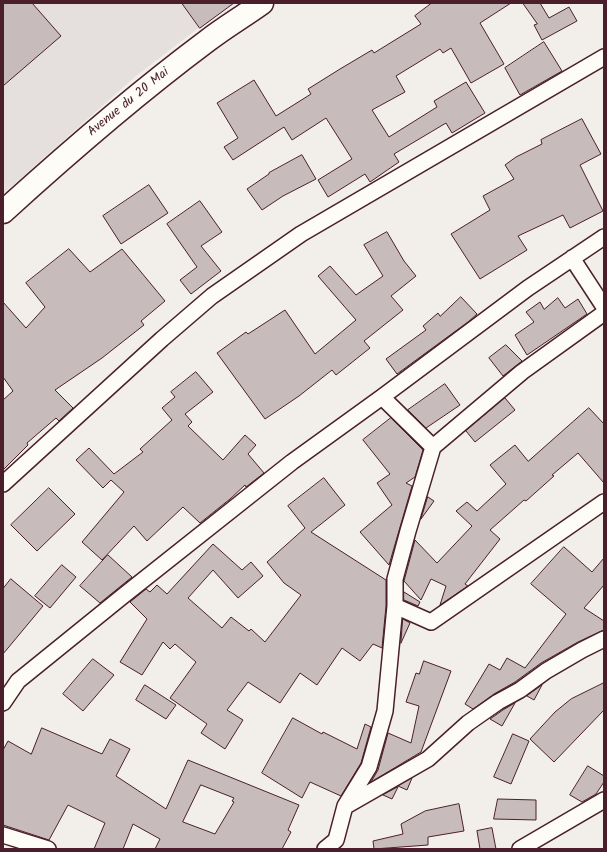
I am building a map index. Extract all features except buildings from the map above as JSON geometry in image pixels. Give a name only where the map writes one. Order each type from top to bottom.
[{"type":"main road","name":"Avenue du 20 Mai","points":[[3,212],[126,103],[209,40],[262,3]]},
{"type":"street","points":[[3,484],[162,339],[219,292],[302,234],[604,57]]},
{"type":"street","points":[[3,703],[18,681],[292,462],[528,288],[604,237]]},
{"type":"street","points":[[572,258],[604,306]]},
{"type":"street","points":[[325,849],[336,840],[345,806],[369,767],[385,711],[395,606],[395,579],[433,447],[522,372],[604,312]]},
{"type":"street","points":[[382,397],[433,447]]},
{"type":"street","points":[[395,606],[431,622],[604,502]]},
{"type":"street","points":[[345,806],[428,759],[468,723],[486,710],[520,690],[546,670],[604,639]]},
{"type":"street","points":[[520,849],[604,800]]},
{"type":"street","points":[[344,849],[345,806]]},
{"type":"street","points":[[3,835],[48,849]]},
{"type":"shaded area","points":[[3,3],[231,3],[136,76],[3,194]]}]
